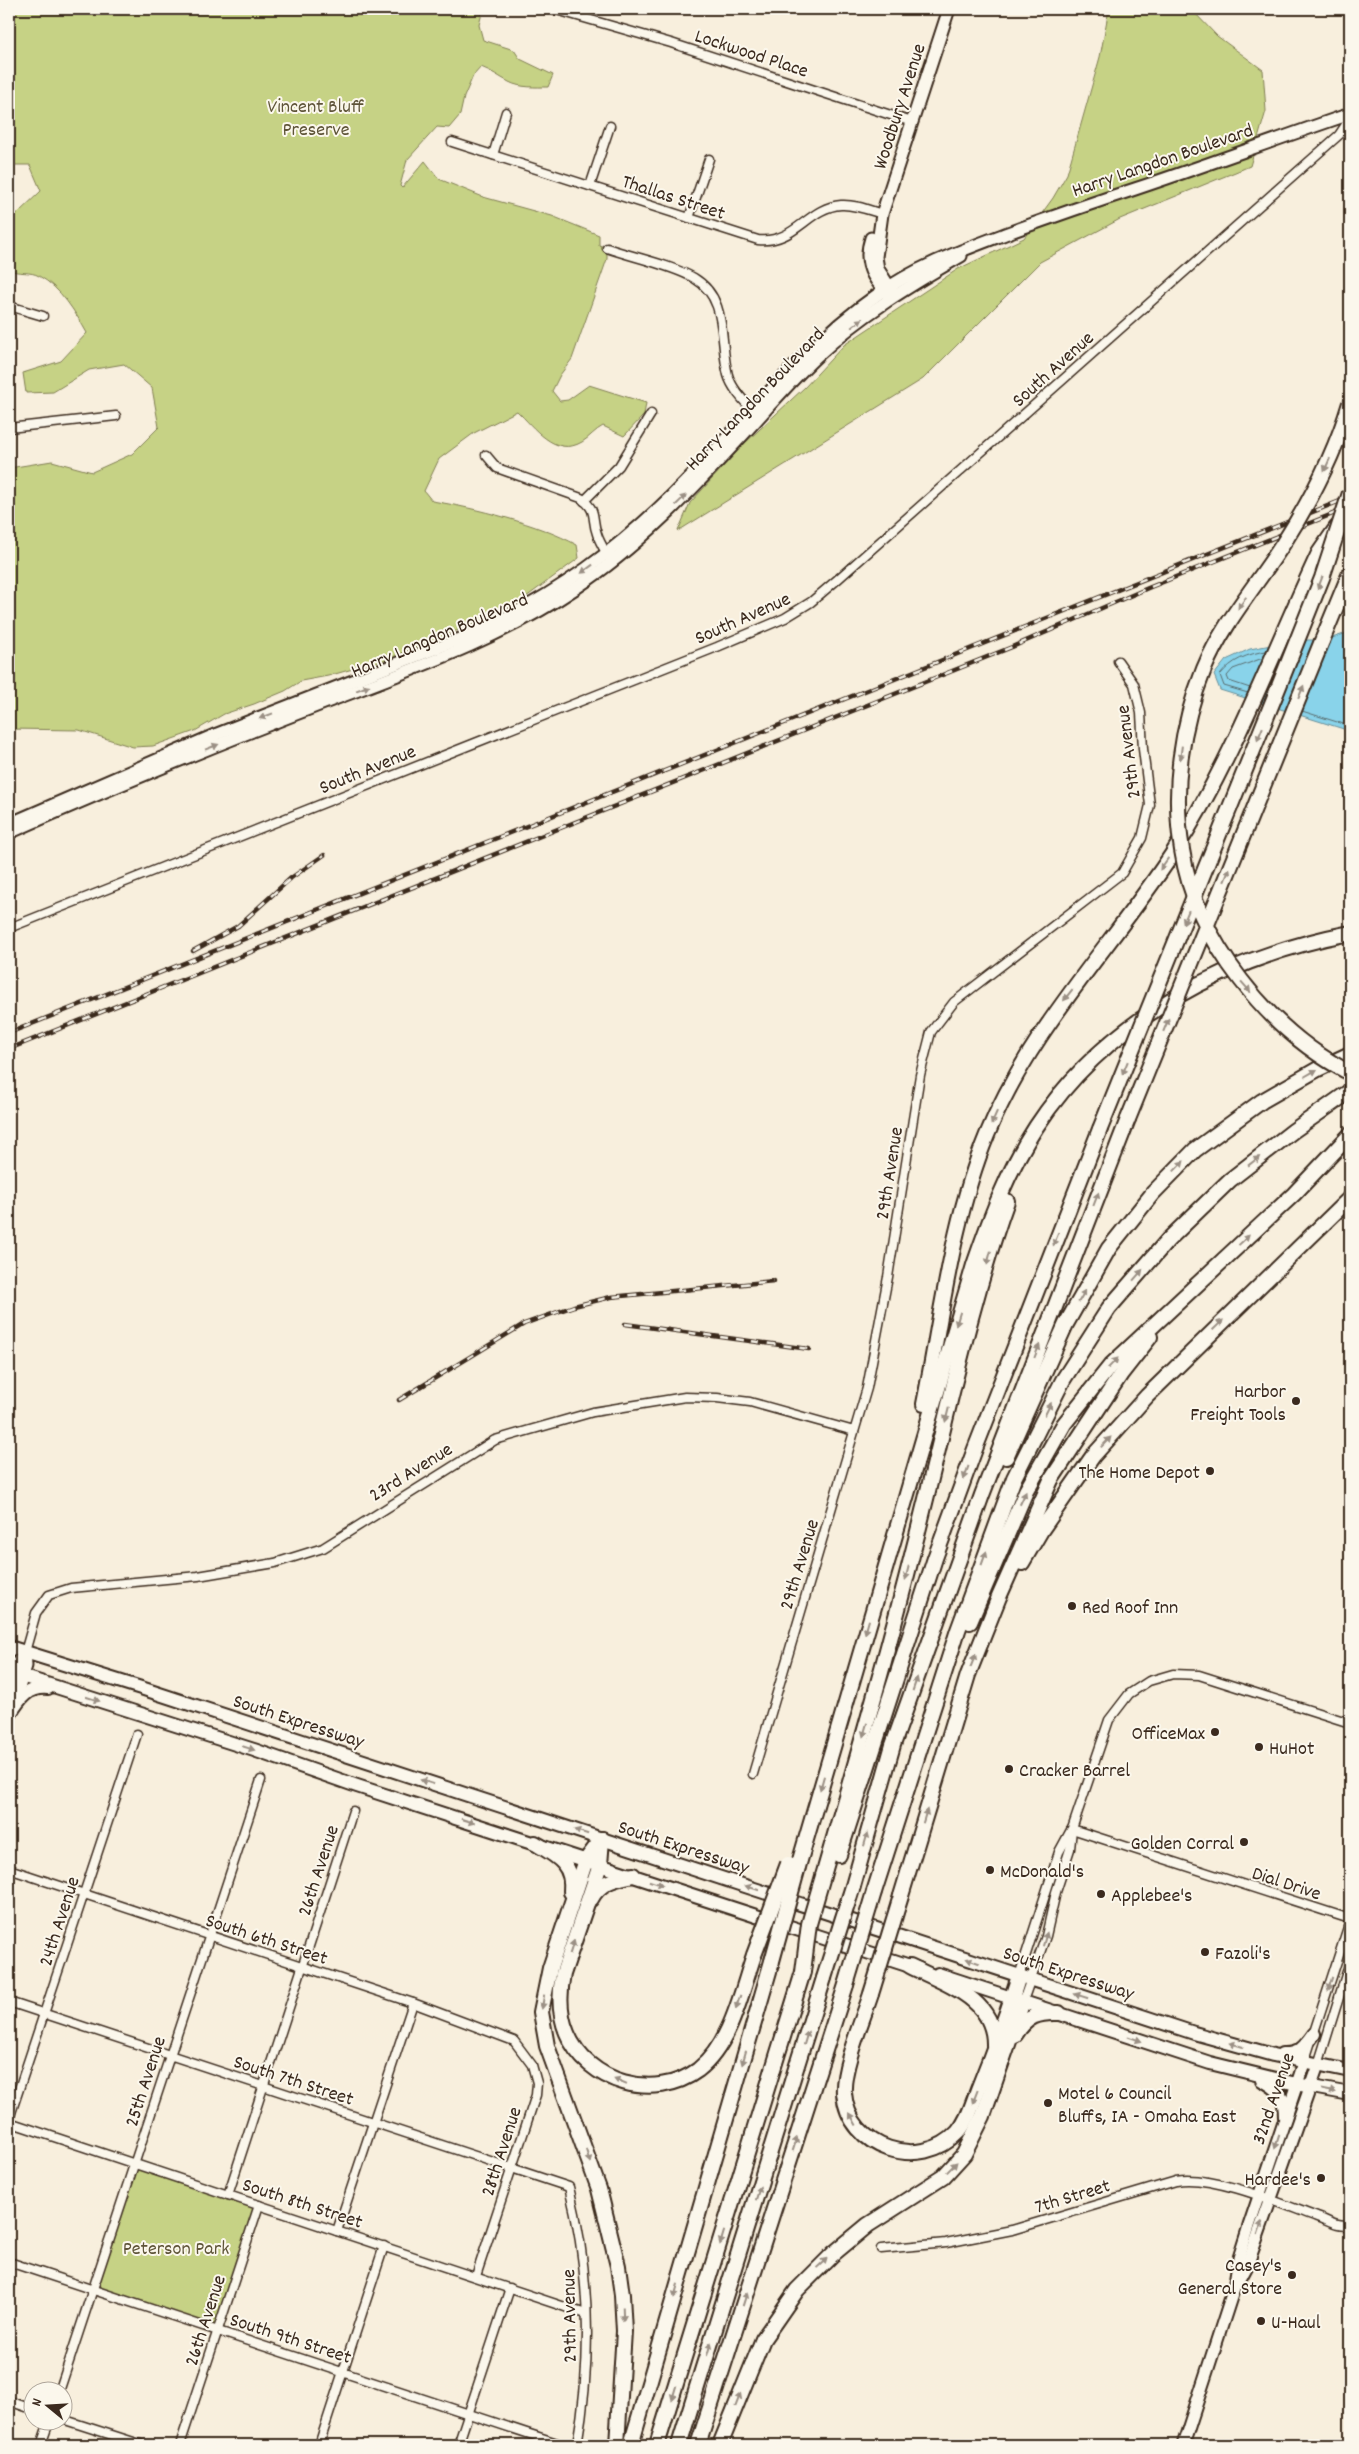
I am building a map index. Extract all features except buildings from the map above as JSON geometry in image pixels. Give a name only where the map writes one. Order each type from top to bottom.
[{"type":"highway","points":[[1350,404],[1336,445],[1314,492],[1283,544],[1220,638],[1204,669],[1184,735],[1178,793],[1182,850],[1186,869],[1201,910],[1224,955],[1241,982],[1275,1017],[1316,1053],[1350,1073]]},
{"type":"highway","points":[[827,1877],[938,1549],[975,1449],[1100,1129],[1276,695],[1342,520],[1350,493]]},
{"type":"highway","points":[[900,1513],[965,1198],[987,1134],[1015,1075],[1053,1015],[1120,928],[1173,852],[1208,793],[1240,731],[1319,553],[1342,520]]},
{"type":"highway","points":[[680,2445],[852,1886],[893,1745],[982,1495],[1128,1119],[1350,573]]},
{"type":"highway","points":[[602,1839],[600,1865],[581,1919],[560,1989],[563,2021],[574,2046],[598,2070],[631,2086],[654,2087],[677,2081],[698,2069],[718,2047],[731,2021],[754,1956],[793,1866],[810,1823],[974,1265],[988,1224],[1018,1158],[1036,1127],[1067,1088],[1110,1044],[1142,1018],[1194,985],[1245,962],[1296,946],[1350,933]]},
{"type":"highway","points":[[982,1495],[998,1474],[1066,1324],[1110,1248],[1153,1193],[1194,1150],[1262,1101],[1318,1069],[1350,1054]]},
{"type":"highway","points":[[657,2445],[803,1972],[890,1644],[994,1237],[1007,1201],[1022,1170],[1067,1088]]},
{"type":"highway","points":[[698,2445],[958,1630],[1014,1478],[1068,1372],[1109,1308],[1168,1240],[1230,1180],[1292,1131],[1350,1091]]},
{"type":"highway","points":[[913,1770],[966,1633],[1026,1491],[1064,1424],[1111,1364],[1294,1194],[1350,1135]]},
{"type":"highway","points":[[999,1597],[1042,1529],[1093,1456],[1177,1365],[1350,1198]]},
{"type":"highway","points":[[1059,2013],[1044,2012],[1030,2017],[1020,2028],[999,2055],[964,2123],[952,2138],[937,2148],[916,2153],[901,2152],[878,2145],[855,2125],[846,2107],[844,2090],[848,2067],[968,1675],[999,1597],[1052,1480],[1121,1374],[1178,1301]]},
{"type":"highway","points":[[602,1839],[586,1860],[544,1996],[542,2012],[547,2046],[599,2189],[618,2266],[624,2331],[617,2445]]},
{"type":"highway","points":[[535,1843],[557,1856],[570,1872],[571,1891],[566,1921]]},
{"type":"highway","points":[[631,2445],[772,1961],[793,1866]]},
{"type":"highway","points":[[581,1919],[594,1894],[602,1885],[613,1879],[633,1875]]},
{"type":"highway","points":[[910,1966],[979,2004],[991,2021],[999,2055]]},
{"type":"highway","points":[[720,2445],[750,2367],[763,2339],[785,2306],[813,2272],[868,2225],[942,2176],[955,2165],[970,2145],[980,2123],[999,2055],[1026,1978]]},
{"type":"main road","name":"Woodbury Avenue","points":[[889,291],[869,265],[868,248],[882,214],[946,10]]},
{"type":"main road","name":"Harry Langdon Boulevard","points":[[9,833],[175,762],[490,637],[545,608],[610,558],[756,413],[818,354],[906,276],[952,253],[1349,114]]},
{"type":"main road","name":"Harry Langdon Boulevard","points":[[756,413],[817,344],[869,301],[986,241]]},
{"type":"main road","points":[[869,301],[875,288],[876,273],[906,276]]},
{"type":"main road","name":"Harry Langdon Boulevard","points":[[9,824],[217,734],[489,627],[610,558]]},
{"type":"main road","name":"South Expressway","points":[[9,1647],[1026,1978],[1265,2053],[1304,2063],[1350,2071]]},
{"type":"main road","name":"23rd Avenue","points":[[9,1687],[24,1652]]},
{"type":"main road","name":"South Expressway","points":[[15,1674],[254,1750],[357,1786],[1059,2013],[1152,2045],[1246,2072],[1308,2087],[1350,2094]]},
{"type":"main road","name":"23rd Avenue","points":[[10,1716],[15,1674]]},
{"type":"main road","points":[[10,1716],[22,1696],[28,1691],[44,1688],[60,1689]]},
{"type":"main road","points":[[1265,2053],[1296,2053],[1305,2046],[1314,2034]]},
{"type":"main road","name":"32nd Avenue","points":[[1183,2445],[1234,2288],[1242,2279],[1247,2266],[1285,2117],[1304,2063]]},
{"type":"main road","name":"32nd Avenue","points":[[1265,2199],[1318,2065]]},
{"type":"main road","points":[[1246,2072],[1279,2090],[1284,2100],[1285,2117]]},
{"type":"street","name":"Lockwood Place","points":[[553,9],[671,43],[912,122]]},
{"type":"street","points":[[493,155],[506,112]]},
{"type":"street","name":"South Avenue","points":[[9,928],[717,647],[799,610],[838,579],[1339,135],[1347,123],[1349,114]]},
{"type":"street","points":[[590,186],[610,126]]},
{"type":"street","name":"Thallas Street","points":[[452,142],[758,240],[767,241],[783,238],[824,210],[836,205],[852,205],[882,214]]},
{"type":"street","points":[[689,218],[709,159]]},
{"type":"street","points":[[607,248],[693,277],[712,294],[718,305],[728,375],[737,392],[756,413]]},
{"type":"street","points":[[9,306],[43,316]]},
{"type":"street","points":[[584,501],[619,466],[651,414]]},
{"type":"street","points":[[9,428],[116,416]]},
{"type":"street","points":[[486,454],[497,468],[584,501],[590,506],[595,518],[596,533],[610,558]]},
{"type":"street","name":"29th Avenue","points":[[752,1774],[867,1388],[888,1276],[920,1075],[931,1032],[954,1002],[1122,873],[1142,838],[1150,805],[1143,749],[1142,713],[1134,684],[1118,661]]},
{"type":"street","name":"23rd Avenue","points":[[24,1652],[36,1613],[49,1595],[71,1588],[206,1575],[275,1563],[322,1548],[495,1440],[593,1412],[685,1397],[717,1398],[750,1402],[854,1431]]},
{"type":"street","points":[[1026,1978],[1059,1852],[1072,1829],[1109,1720],[1129,1694],[1149,1681],[1180,1674],[1203,1676],[1350,1723]]},
{"type":"street","name":"24th Avenue","points":[[9,2121],[137,1734]]},
{"type":"street","name":"25th Avenue","points":[[61,2382],[262,1780]]},
{"type":"street","name":"26th Avenue","points":[[228,2195],[353,1811]]},
{"type":"street","points":[[1026,1978],[1070,1849],[1072,1829]]},
{"type":"street","name":"Dial Drive","points":[[1072,1829],[1350,1920]]},
{"type":"street","name":"South 6th Street","points":[[9,1870],[413,2003],[514,2041]]},
{"type":"street","name":"32nd Avenue","points":[[1304,2063],[1350,1920]]},
{"type":"street","name":"32nd Avenue","points":[[1318,2065],[1350,1962]]},
{"type":"street","name":"South 7th Street","points":[[9,2002],[569,2187]]},
{"type":"street","points":[[337,2231],[413,2003]]},
{"type":"street","name":"28th Avenue","points":[[476,2276],[536,2095],[536,2073],[529,2058],[514,2041]]},
{"type":"street","name":"South 8th Street","points":[[9,2121],[586,2314]]},
{"type":"street","name":"7th Street","points":[[881,2249],[946,2243],[993,2234],[1185,2179],[1198,2179],[1265,2199],[1335,2225],[1350,2225]]},
{"type":"street","name":"29th Avenue","points":[[569,2187],[582,2254],[586,2314],[585,2382],[577,2445]]},
{"type":"street","name":"26th Avenue","points":[[180,2445],[259,2205]]},
{"type":"street","points":[[319,2445],[384,2246]]},
{"type":"street","name":"South 9th Street","points":[[9,2262],[563,2445]]},
{"type":"street","points":[[458,2445],[510,2288]]},
{"type":"street","points":[[9,2401],[22,2406]]},
{"type":"street","points":[[72,2422],[143,2445]]},
{"type":"street","points":[[41,2445],[46,2432]]},
{"type":"green space","name":"Vincent Bluff Preserve","points":[[9,9],[483,9],[479,25],[483,40],[514,50],[520,59],[553,75],[548,87],[523,86],[513,84],[481,67],[473,76],[464,97],[460,115],[449,128],[437,127],[407,160],[400,186],[402,188],[425,161],[439,179],[483,197],[552,216],[599,235],[599,245],[607,248],[607,259],[572,359],[560,375],[552,391],[560,401],[568,400],[589,385],[646,403],[644,415],[624,436],[603,426],[582,442],[572,446],[563,446],[554,443],[538,432],[517,411],[474,433],[439,459],[424,491],[432,501],[506,518],[562,537],[577,545],[579,558],[522,600],[485,619],[388,659],[328,676],[301,681],[285,691],[224,714],[195,731],[153,746],[133,747],[79,730],[9,729],[9,468],[52,461],[92,472],[132,454],[159,427],[152,388],[124,364],[89,370],[53,392],[26,393],[23,373],[61,361],[87,333],[67,301],[47,281],[36,274],[9,270],[9,214],[18,213],[41,191],[30,165],[9,165]]},
{"type":"green space","points":[[1109,9],[1191,9],[1217,36],[1263,70],[1266,111],[1250,166],[1120,219],[1040,262],[923,379],[678,531],[690,503],[745,443],[805,387],[844,345],[958,269],[1024,238],[1053,198],[1067,174],[1100,57]]},
{"type":"green space","name":"Peterson Park","points":[[134,2164],[259,2205],[218,2330],[92,2289]]},
{"type":"water","points":[[1350,632],[1350,731],[1220,690],[1214,675],[1226,660],[1250,649],[1298,640],[1326,640]]},
{"type":"railway","points":[[9,1033],[1350,497]]},
{"type":"railway","points":[[9,1049],[1012,647],[1148,588],[1350,507]]},
{"type":"railway","points":[[193,951],[238,926],[291,878],[324,855]]},
{"type":"railway","points":[[399,1400],[524,1324],[574,1306],[611,1297],[774,1281]]},
{"type":"railway","points":[[625,1324],[809,1349]]},
{"type":"place","name":"Harbor Freight Tools","points":[[1296,1401]]},
{"type":"place","name":"The Home Depot","points":[[1210,1471]]},
{"type":"place","name":"Red Roof Inn","points":[[1072,1606]]},
{"type":"place","name":"OfficeMax","points":[[1215,1732]]},
{"type":"place","name":"HuHot","points":[[1259,1747]]},
{"type":"place","name":"Cracker Barrel","points":[[1009,1769]]},
{"type":"place","name":"Golden Corral","points":[[1244,1842]]},
{"type":"place","name":"McDonald's","points":[[990,1870]]},
{"type":"place","name":"Applebee's","points":[[1101,1894]]},
{"type":"place","name":"Fazoli's","points":[[1205,1952]]},
{"type":"place","name":"Motel 6 Council Bluffs, IA - Omaha East","points":[[1048,2103]]},
{"type":"place","name":"Hardee's","points":[[1321,2178]]},
{"type":"place","name":"Casey's General Store","points":[[1292,2275]]},
{"type":"place","name":"U-Haul","points":[[1261,2321]]}]
